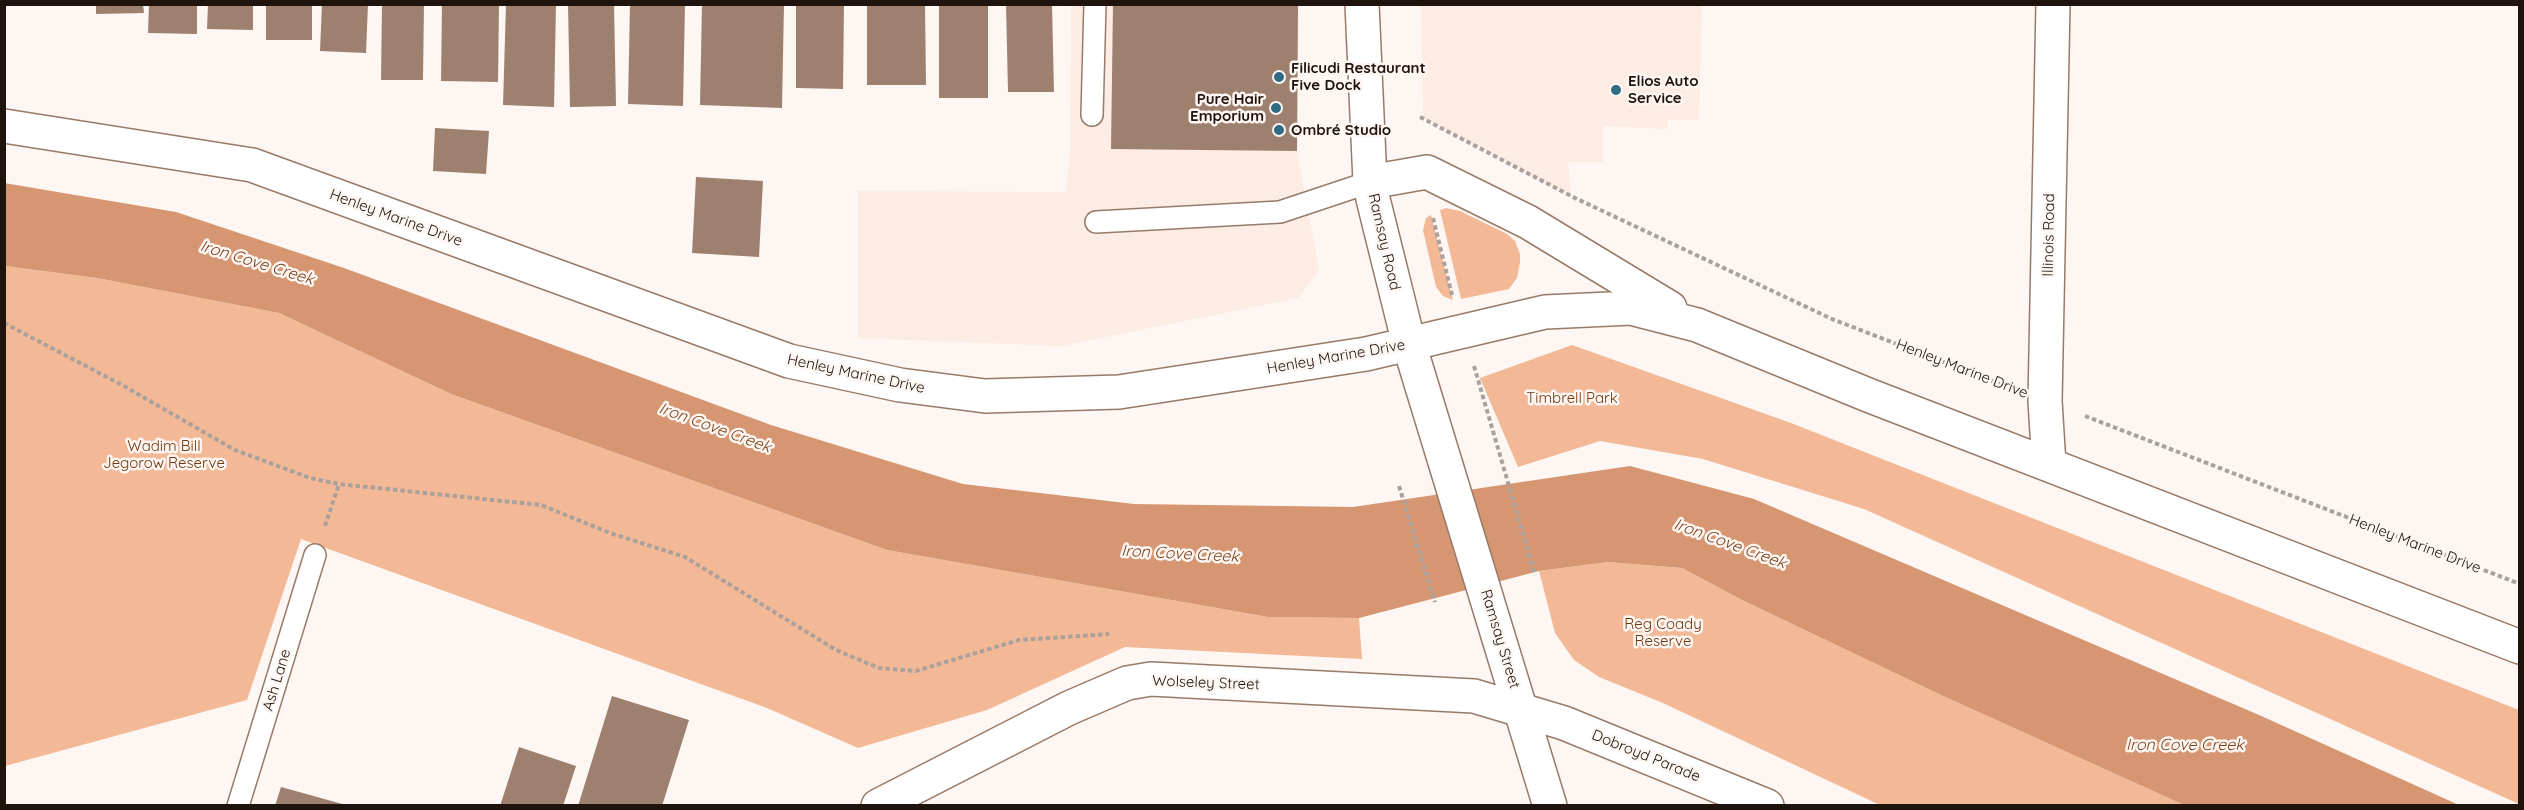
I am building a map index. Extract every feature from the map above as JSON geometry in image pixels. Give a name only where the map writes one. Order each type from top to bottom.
[{"type":"street","name":"Ramsay Road","points":[[1362,4],[1370,182],[1409,344],[1449,472]]},
{"type":"street","name":"Illinois Road","points":[[2049,465],[2045,401],[2053,4]]},
{"type":"street","name":"Henley Marine Drive","points":[[4,126],[252,165],[789,362],[900,385],[985,396],[1119,392],[1366,354],[1545,312],[1589,308],[1631,308],[1697,325],[1868,395],[2520,648]]},
{"type":"street","name":"Henley Marine Drive","points":[[1370,182],[1427,172],[1528,222],[1697,325]]},
{"type":"street","name":"Ramsay Street","points":[[1449,472],[1524,712],[1550,806]]},
{"type":"street","name":"Wolseley Street","points":[[878,806],[1069,708],[1104,692],[1135,682],[1151,680],[1458,694],[1474,696],[1524,712]]},
{"type":"street","name":"Dobroyd Parade","points":[[1524,712],[1564,723],[1767,806]]},
{"type":"lane","points":[[1092,115],[1095,4]]},
{"type":"lane","points":[[1096,222],[1280,212],[1370,182]]},
{"type":"lane","name":"Ash Lane","points":[[238,806],[315,555]]},
{"type":"path","name":"Henley Marine Drive","points":[[1420,117],[1575,198],[1832,319],[2520,584]]},
{"type":"path","points":[[1432,214],[1454,305]]},
{"type":"path","points":[[4,323],[124,386],[235,450],[310,478],[339,484],[542,505],[609,533],[685,557],[836,650],[879,668],[916,671],[1019,640],[1109,634]]},
{"type":"path","points":[[1472,358],[1535,575]]},
{"type":"path","points":[[315,555],[339,484]]},
{"type":"path","points":[[1399,486],[1435,602]]},
{"type":"shaded area","points":[[1071,5],[1299,5],[1297,151],[1319,270],[1298,298],[1061,346],[858,338],[858,191],[1066,192],[1070,152]]},
{"type":"shaded area","points":[[1421,5],[1702,5],[1699,120],[1667,120],[1668,129],[1603,126],[1603,162],[1568,162],[1571,197],[1423,117]]},
{"type":"green space","points":[[1446,208],[1460,211],[1507,234],[1515,241],[1520,254],[1520,262],[1517,278],[1509,289],[1461,299],[1440,210]]},
{"type":"green space","points":[[1431,215],[1453,300],[1443,296],[1436,287],[1423,230],[1426,218]]},
{"type":"green space","name":"Wadim Bill Jegorow Reserve","points":[[5,266],[97,278],[279,313],[451,394],[887,550],[1268,617],[1359,618],[1362,659],[1125,647],[987,710],[858,748],[767,708],[301,539],[247,700],[5,766]]},
{"type":"green space","name":"Timbrell Park","points":[[1572,345],[1791,423],[2519,710],[2519,804],[1864,509],[1703,459],[1600,441],[1518,467],[1480,378]]},
{"type":"green space","name":"Reg Coady Reserve","points":[[1608,562],[1682,568],[1742,600],[1941,695],[2184,805],[1880,805],[1663,703],[1599,677],[1574,660],[1555,633],[1539,571]]},
{"type":"water","name":"Iron Cove Creek","points":[[4,183],[176,212],[344,268],[771,425],[963,484],[1134,504],[1353,507],[1630,466],[1754,499],[2259,715],[2459,805],[2184,805],[1941,695],[1742,600],[1682,568],[1608,562],[1539,571],[1359,618],[1268,617],[887,550],[451,394],[279,313],[97,278],[5,266]]},
{"type":"building","points":[[96,4],[143,4],[144,13],[96,14]]},
{"type":"building","points":[[149,4],[197,4],[197,34],[148,33]]},
{"type":"building","points":[[208,4],[253,4],[253,30],[207,29]]},
{"type":"building","points":[[266,4],[312,4],[312,40],[266,40]]},
{"type":"building","points":[[322,4],[368,4],[366,53],[320,51]]},
{"type":"building","points":[[382,4],[424,4],[423,80],[381,80]]},
{"type":"building","points":[[442,4],[499,4],[498,82],[441,81]]},
{"type":"building","points":[[506,4],[556,4],[554,107],[503,105]]},
{"type":"building","points":[[568,4],[614,4],[616,106],[570,107]]},
{"type":"building","points":[[630,4],[685,4],[683,106],[628,104]]},
{"type":"building","points":[[702,4],[784,4],[782,108],[700,105]]},
{"type":"building","points":[[796,4],[844,4],[843,89],[796,88]]},
{"type":"building","points":[[867,4],[925,4],[926,85],[867,85]]},
{"type":"building","points":[[939,4],[988,4],[988,98],[939,98]]},
{"type":"building","points":[[1006,4],[1052,4],[1054,92],[1008,92]]},
{"type":"building","points":[[1113,4],[1298,4],[1297,151],[1111,149]]},
{"type":"building","points":[[435,128],[489,131],[486,174],[433,171]]},
{"type":"building","points":[[696,177],[763,181],[759,257],[692,253]]},
{"type":"building","points":[[612,696],[689,720],[662,806],[578,806]]},
{"type":"building","points":[[519,747],[576,766],[563,806],[500,806]]},
{"type":"building","points":[[281,787],[346,805],[275,806]]},
{"type":"place","name":"Filicudi Restaurant Five Dock","points":[[1279,77]]},
{"type":"place","name":"Elios Auto Service","points":[[1616,90]]},
{"type":"place","name":"Pure Hair Emporium","points":[[1276,108]]},
{"type":"place","name":"Ombré Studio","points":[[1279,130]]}]
